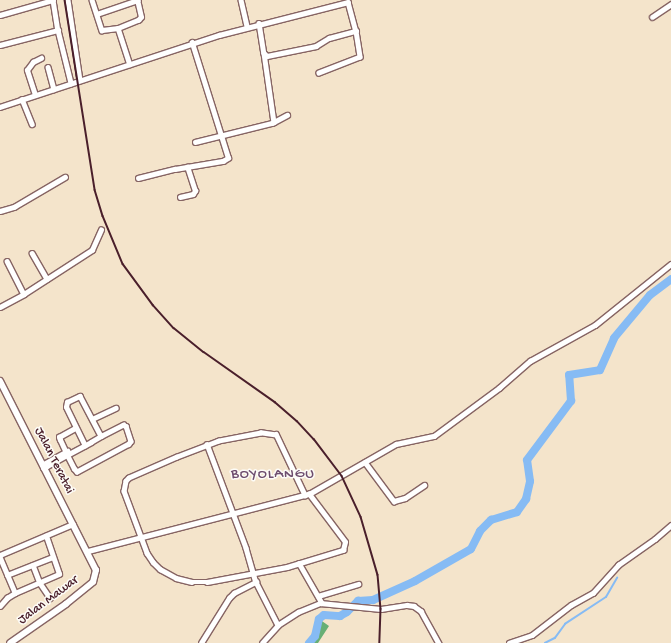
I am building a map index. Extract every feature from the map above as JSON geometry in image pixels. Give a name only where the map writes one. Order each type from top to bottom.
[{"type":"street","points":[[0,14],[53,0],[58,30],[71,83]]},
{"type":"street","points":[[68,0],[80,80]]},
{"type":"street","points":[[92,0],[102,30],[118,28],[141,17],[138,0],[97,14]]},
{"type":"street","points":[[241,0],[247,27]]},
{"type":"street","points":[[0,107],[192,43],[259,23],[346,2],[349,4],[361,54],[359,59],[319,73]]},
{"type":"street","points":[[652,17],[671,4]]},
{"type":"street","points":[[259,23],[274,122]]},
{"type":"street","points":[[118,28],[130,64]]},
{"type":"street","points":[[0,45],[58,30]]},
{"type":"street","points":[[264,53],[269,56],[316,46],[328,38],[356,31]]},
{"type":"street","points":[[138,178],[223,161],[228,158],[192,43]]},
{"type":"street","points":[[35,95],[27,70],[33,62],[41,58]]},
{"type":"street","points":[[48,67],[54,88]]},
{"type":"street","points":[[22,99],[32,124]]},
{"type":"street","points":[[195,142],[274,122],[287,115]]},
{"type":"street","points":[[180,197],[192,194],[194,191],[187,167]]},
{"type":"street","points":[[0,211],[14,207],[65,177]]},
{"type":"street","points":[[0,306],[24,294],[92,250],[101,230]]},
{"type":"street","points":[[32,253],[47,279]]},
{"type":"street","points":[[7,261],[24,294]]},
{"type":"street","points":[[88,551],[307,495],[396,444],[434,436],[499,388],[530,361],[595,325],[671,264]]},
{"type":"street","name":"Jalan Teratai","points":[[0,381],[88,551]]},
{"type":"street","points":[[84,445],[65,405],[76,397],[78,396],[81,398],[101,436]]},
{"type":"street","points":[[92,419],[116,408]]},
{"type":"street","points":[[43,466],[67,453],[123,425],[126,426],[131,441],[129,444],[77,472],[67,453],[59,437],[75,428]]},
{"type":"street","points":[[261,432],[275,434],[307,495],[339,532],[345,545],[343,550],[254,574],[207,582],[192,582],[176,578],[160,569],[147,553],[125,497],[126,481],[132,476],[207,444],[261,432]]},
{"type":"street","points":[[207,444],[256,582],[278,625]]},
{"type":"street","points":[[365,462],[394,501],[405,498],[424,485]]},
{"type":"street","points":[[15,593],[0,556],[73,524]]},
{"type":"street","points":[[509,643],[532,635],[571,605],[593,593],[618,565],[655,539],[671,525]]},
{"type":"street","points":[[0,606],[7,598],[15,593],[59,574],[46,536]]},
{"type":"street","name":"Jalan Mawar","points":[[10,643],[66,604],[93,582],[96,570],[88,551]]},
{"type":"street","points":[[7,575],[54,557]]},
{"type":"street","points":[[298,563],[322,603]]},
{"type":"street","points":[[33,565],[40,583],[50,598]]},
{"type":"street","points":[[201,643],[228,598],[234,593],[256,582]]},
{"type":"street","points":[[318,596],[358,584]]},
{"type":"street","points":[[262,643],[278,625],[308,607],[322,603],[381,609],[407,605],[414,606],[421,611],[427,619],[439,643]]},
{"type":"green space","points":[[319,619],[329,626],[318,643],[309,643],[315,636]]},
{"type":"waterway","points":[[309,643],[315,636],[319,619],[324,615],[340,616],[347,612],[358,601],[373,600],[415,581],[471,549],[480,531],[491,520],[517,512],[526,499],[530,481],[527,460],[571,401],[569,375],[600,370],[614,338],[650,295],[671,279]]},
{"type":"waterway","points":[[545,643],[555,638],[565,624],[606,597],[617,578]]},
{"type":"railway","points":[[65,0],[95,190],[103,216],[123,264],[153,305],[174,328],[204,352],[275,402],[297,421],[314,439],[342,476],[361,517],[378,575],[381,609],[380,643]]},
{"type":"district","name":"BOYOLANGU","points":[[273,475]]}]
